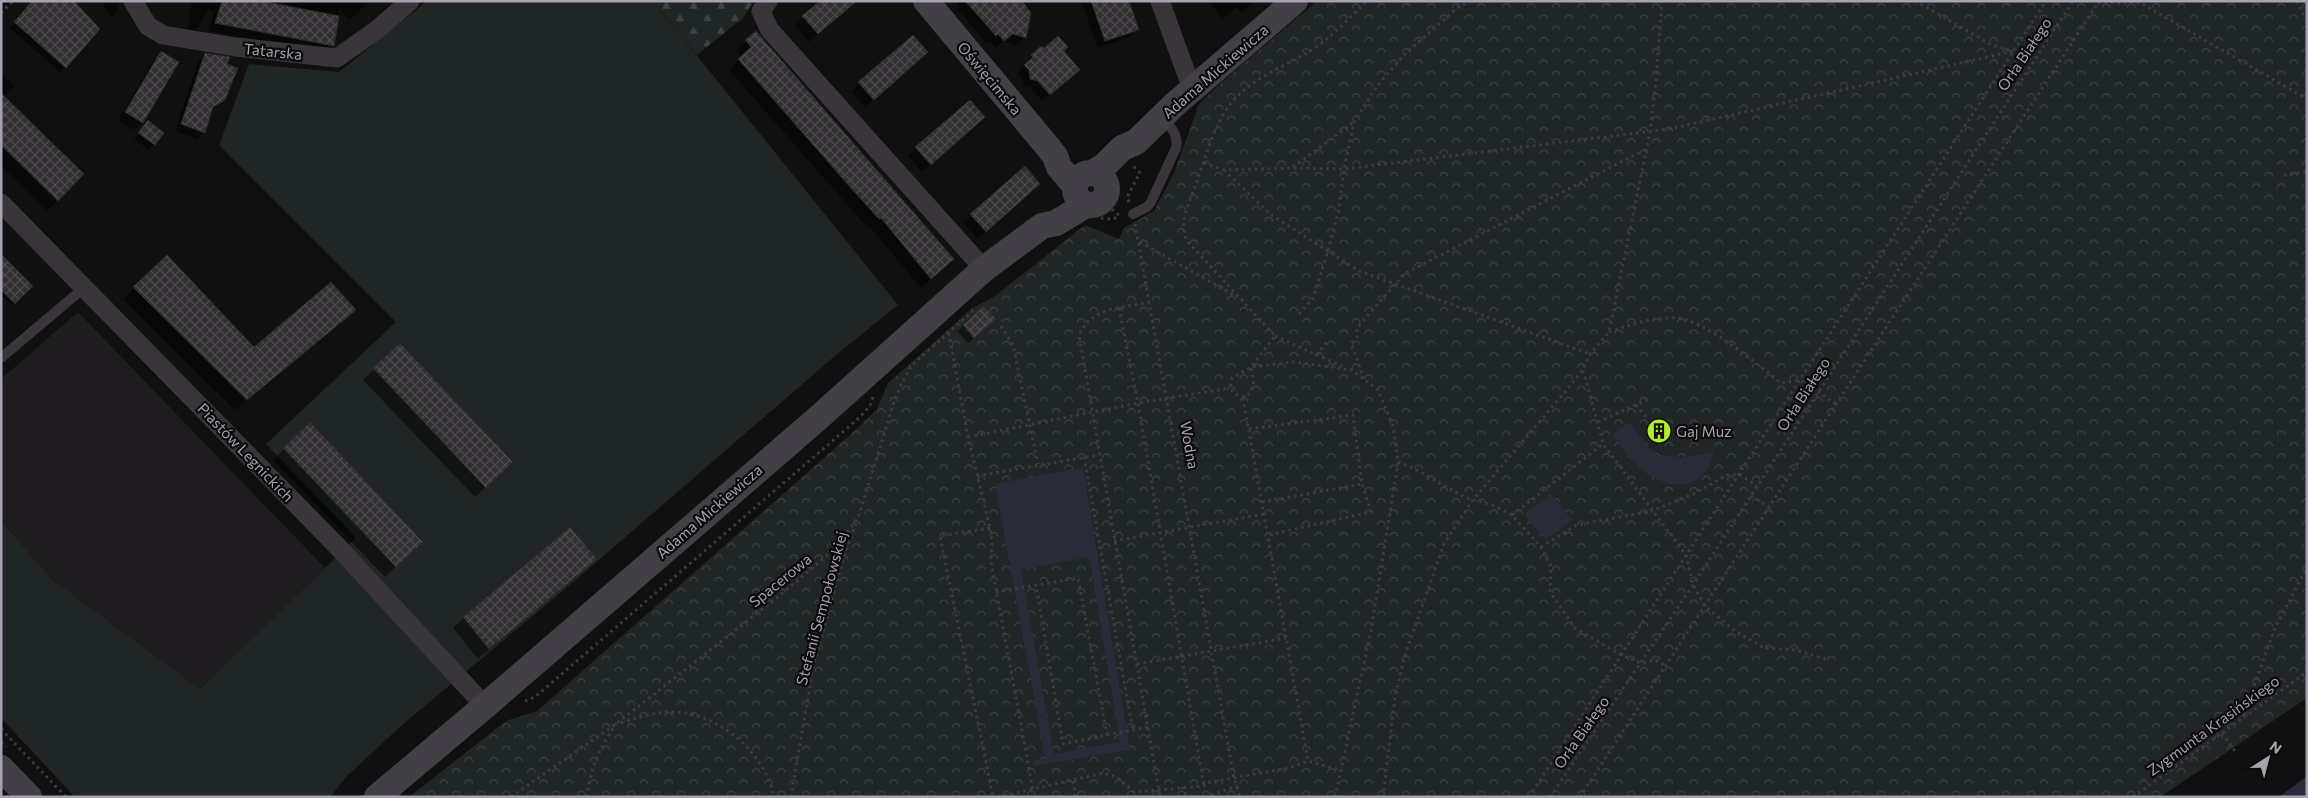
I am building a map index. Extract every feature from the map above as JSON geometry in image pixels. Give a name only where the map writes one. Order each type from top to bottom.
[{"type":"street","name":"Tatarska","points":[[133,1],[148,26],[163,35],[236,47],[336,58],[378,29],[410,1]]},
{"type":"street","points":[[768,1],[760,11],[769,29],[984,269]]},
{"type":"street","name":"Oświęcimska","points":[[926,1],[1055,156],[1059,167],[1087,186]]},
{"type":"street","points":[[1160,1],[1192,89]]},
{"type":"street","name":"Adama Mickiewicza","points":[[376,797],[485,706],[817,419],[984,269],[1042,226],[1056,223],[1103,167],[1122,148],[1132,152],[1162,116],[1295,1]]},
{"type":"street","name":"Piastów Legnickich","points":[[1,203],[338,547],[485,706]]},
{"type":"street","points":[[1,768],[29,797]]},
{"type":"street","points":[[1,792],[6,797]]},
{"type":"lane","points":[[1133,214],[1147,207],[1151,202],[1176,148],[1178,140],[1176,134],[1162,116]]},
{"type":"lane","points":[[1,358],[85,288]]},
{"type":"path","points":[[1,13],[13,1]]},
{"type":"path","points":[[1335,797],[1371,631],[1398,462],[1393,426],[1378,390],[1352,370],[1275,336],[1187,241],[1183,232],[1184,217],[1220,120],[1238,96],[1311,50],[1330,36],[1367,1]]},
{"type":"path","points":[[1292,168],[1354,122],[1378,86],[1405,54],[1457,8],[1471,1]]},
{"type":"path","points":[[1383,797],[1395,697],[1405,655],[1444,544],[1472,501],[1582,371],[1590,354],[1609,332],[1650,132],[1662,1]]},
{"type":"path","points":[[1915,1],[1992,45],[2033,61]]},
{"type":"path","points":[[1528,797],[2046,1]]},
{"type":"path","name":"Orła Białego","points":[[1550,797],[1694,585],[2073,1]]},
{"type":"path","points":[[2297,1],[2307,21]]},
{"type":"path","points":[[1580,797],[2098,2],[2139,2],[2307,99]]},
{"type":"path","points":[[1224,170],[1292,168],[1344,170],[1669,130],[2014,52]]},
{"type":"path","points":[[1299,314],[1313,298],[1328,252],[1339,208],[1344,170],[1354,122]]},
{"type":"path","points":[[1364,379],[1351,344],[1357,337],[1357,328],[1404,274],[1646,149]]},
{"type":"path","name":"Wodna","points":[[1132,152],[1140,173],[1127,197],[1139,242],[1234,778],[1240,797]]},
{"type":"path","points":[[1204,162],[1224,170],[1270,214],[1359,271],[1590,354]]},
{"type":"path","points":[[2284,175],[2307,172]]},
{"type":"path","points":[[1139,242],[1239,298]]},
{"type":"path","points":[[1150,302],[1101,312],[1090,318],[1079,335],[1160,797]]},
{"type":"path","points":[[1119,308],[1138,403],[1183,656],[1204,786]]},
{"type":"path","name":"Spacerowa","points":[[511,797],[616,724],[838,546],[859,515],[900,387],[912,366],[974,310]]},
{"type":"path","points":[[1609,332],[1646,320],[1678,318],[1692,321],[1754,362],[1781,383],[1800,380],[1836,404]]},
{"type":"path","points":[[1001,326],[1013,345],[1038,464]]},
{"type":"path","points":[[948,332],[968,437],[990,528],[992,541],[991,562],[1033,790]]},
{"type":"path","points":[[1230,388],[1232,378],[1251,367],[1275,336]]},
{"type":"path","points":[[1317,354],[1328,340]]},
{"type":"path","points":[[1251,367],[1295,362],[1352,370]]},
{"type":"path","points":[[1243,398],[1246,397],[1254,386],[1251,367]]},
{"type":"path","points":[[1582,371],[1603,444],[1686,555],[1694,585],[1705,606],[1735,631],[1764,648],[1796,650],[1828,660]]},
{"type":"path","points":[[968,437],[1092,414],[1138,403],[1167,400],[1230,388]]},
{"type":"path","points":[[1230,388],[1243,398],[1308,761]]},
{"type":"path","points":[[1597,422],[1649,399]]},
{"type":"path","points":[[1636,405],[1646,417]]},
{"type":"path","points":[[1249,429],[1353,415],[1362,484],[1370,512],[1268,535]]},
{"type":"path","points":[[1512,515],[1603,444]]},
{"type":"path","points":[[977,476],[1099,455]]},
{"type":"path","points":[[1084,457],[1132,731]]},
{"type":"path","points":[[1398,462],[1413,468],[1472,501],[1490,504],[1512,515],[1541,547],[1551,566],[1550,592],[1574,628],[1621,655],[1642,663],[1655,660],[1666,666]]},
{"type":"path","points":[[1541,547],[1577,525],[1652,511],[1693,494],[1727,475],[1739,474],[1757,486]]},
{"type":"path","points":[[1262,502],[1362,484]]},
{"type":"path","points":[[1751,496],[1769,507]]},
{"type":"path","points":[[1114,541],[1160,531],[1264,514]]},
{"type":"path","name":"Stefanii Sempołowskiej","points":[[792,797],[813,668],[843,560],[859,515]]},
{"type":"path","points":[[990,528],[940,536],[993,797]]},
{"type":"path","points":[[2243,716],[2275,628],[2307,567]]},
{"type":"path","points":[[996,592],[1078,578],[1107,735]]},
{"type":"path","points":[[1036,585],[1063,744],[1148,728]]},
{"type":"path","points":[[1136,664],[1286,638]]},
{"type":"path","name":"Zygmunta Krasińskiego","points":[[2132,797],[2307,672]]},
{"type":"path","points":[[587,797],[590,771],[600,748],[616,724],[675,712],[720,727],[741,741],[759,760],[770,780],[774,797]]},
{"type":"path","points":[[1,729],[66,797]]},
{"type":"path","points":[[2222,733],[2235,751]]},
{"type":"path","points":[[998,797],[1103,774],[1117,777],[1134,795],[1182,787],[1204,786],[1206,783],[1289,768],[1308,761],[1340,770]]},
{"type":"path","points":[[1074,781],[1075,797]]},
{"type":"path","points":[[1205,797],[1237,786]]},
{"type":"path","points":[[1182,787],[1184,793],[1194,797]]},
{"type":"shaded area","points":[[78,312],[325,568],[200,689],[52,579],[1,521],[1,379]]},
{"type":"shaded area","points":[[1629,422],[1658,458],[1662,455],[1680,458],[1714,452],[1709,466],[1693,482],[1683,484],[1672,484],[1650,476],[1635,464],[1612,435]]},
{"type":"shaded area","points":[[1083,467],[1130,750],[1034,766],[1033,760],[1045,758],[995,484]],"holes":[[[1089,557],[1120,742],[1054,754],[1021,570]]]},
{"type":"shaded area","points":[[1551,493],[1572,520],[1545,540],[1524,514]]},
{"type":"shaded area","points":[[2307,776],[2307,797],[2279,797]]},
{"type":"green space","points":[[427,1],[653,1],[898,305],[836,355],[571,584],[402,725],[346,777],[330,797],[75,797],[1,718],[1,521],[52,579],[200,689],[356,538],[266,444],[396,322],[219,145],[249,64],[339,72]]},
{"type":"green space","points":[[653,1],[754,1],[743,18],[697,55]]},
{"type":"green space","points":[[1317,1],[2307,1],[2307,698],[2160,797],[409,797],[506,721],[537,711],[850,435],[877,409],[888,383],[971,309],[995,296],[1085,225],[1119,239],[1124,228],[1154,211],[1174,173],[1199,104]]},
{"type":"building","points":[[32,1],[74,1],[100,29],[66,68],[14,22]]},
{"type":"building","points":[[222,1],[261,1],[339,16],[334,46],[215,23]]},
{"type":"building","points":[[820,1],[857,1],[818,34],[802,16]]},
{"type":"building","points":[[965,1],[1022,1],[1031,13],[1026,38],[1013,34],[1004,41],[998,34],[996,36]]},
{"type":"building","points":[[1091,1],[1129,1],[1139,30],[1105,41]]},
{"type":"building","points":[[756,31],[954,259],[931,279],[881,218],[879,219],[850,187],[738,59],[751,47],[745,40]]},
{"type":"building","points":[[913,35],[928,52],[874,100],[858,82]]},
{"type":"building","points":[[1058,36],[1068,47],[1064,51],[1080,70],[1050,95],[1038,81],[1030,79],[1029,70],[1024,65],[1041,46],[1044,48]]},
{"type":"building","points":[[161,51],[179,62],[143,123],[125,112]]},
{"type":"building","points":[[205,53],[230,57],[227,64],[238,68],[225,100],[213,107],[205,133],[181,124]]},
{"type":"building","points":[[1,93],[84,174],[58,201],[1,145]]},
{"type":"building","points":[[970,100],[985,117],[931,165],[915,147]]},
{"type":"building","points":[[148,120],[164,133],[155,145],[138,133]]},
{"type":"building","points":[[1025,166],[1040,184],[986,232],[970,214]]},
{"type":"building","points":[[1,254],[33,286],[15,304],[1,290]]},
{"type":"building","points":[[167,255],[254,347],[331,282],[356,310],[247,400],[133,287]]},
{"type":"building","points":[[984,306],[996,319],[974,338],[963,325]]},
{"type":"building","points":[[400,343],[513,462],[486,488],[373,368]]},
{"type":"building","points":[[310,422],[423,542],[396,567],[283,448]]},
{"type":"building","points":[[570,527],[597,559],[489,649],[463,617]]},
{"type":"place","name":"Gaj Muz","points":[[1659,431]]}]
